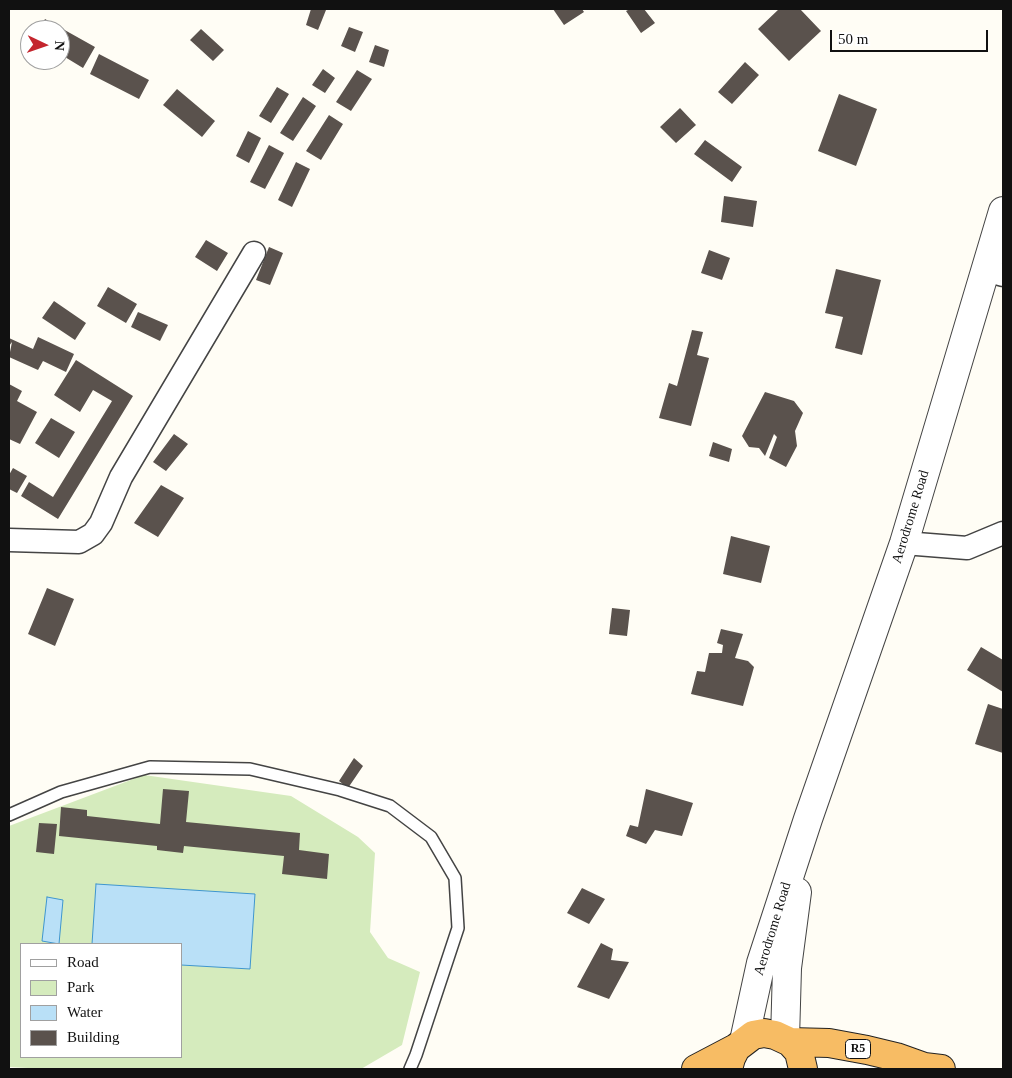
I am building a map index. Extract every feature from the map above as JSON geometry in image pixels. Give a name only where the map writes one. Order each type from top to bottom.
[{"type":"highway","name":"R5","points":[[696,1069],[736,1053],[764,1033],[788,1041],[829,1043],[858,1048],[896,1057],[927,1068]]},
{"type":"highway","points":[[788,1041],[799,1052],[803,1069]]},
{"type":"street","name":"Aerodrome Road","points":[[736,1053],[761,963],[808,819],[904,543],[994,272],[1003,211]]},
{"type":"street","points":[[9,540],[79,542],[93,534],[101,523],[121,477],[254,253]]},
{"type":"street","points":[[904,543],[967,548],[1003,533]]},
{"type":"street","name":"Aerodrome Road","points":[[788,1041],[787,968],[808,819]]},
{"type":"lane","points":[[9,815],[61,792],[150,767],[250,769],[340,790],[390,806],[432,837],[456,878],[458,928],[410,1069]]},
{"type":"green space","points":[[144,775],[291,796],[358,837],[375,853],[370,932],[388,958],[420,972],[402,1045],[361,1069],[47,1069],[9,1067],[9,826]]},
{"type":"water","points":[[96,884],[255,894],[250,969],[182,965],[182,943],[92,943]]},
{"type":"water","points":[[47,897],[63,900],[59,943],[42,941]]},
{"type":"building","points":[[311,9],[326,10],[318,30],[306,25]]},
{"type":"building","points":[[553,9],[582,9],[584,12],[564,25]]},
{"type":"building","points":[[630,9],[644,9],[655,23],[641,33],[626,11]]},
{"type":"building","points":[[779,9],[800,9],[821,31],[789,61],[758,29]]},
{"type":"building","points":[[349,27],[363,32],[355,52],[341,46]]},
{"type":"building","points":[[201,29],[224,50],[213,61],[190,40]]},
{"type":"building","points":[[70,33],[95,47],[83,68],[70,60]]},
{"type":"building","points":[[375,45],[389,50],[384,67],[369,62]]},
{"type":"building","points":[[99,54],[149,80],[139,99],[90,74]]},
{"type":"building","points":[[745,62],[759,75],[732,104],[718,92]]},
{"type":"building","points":[[323,69],[335,78],[325,93],[312,85]]},
{"type":"building","points":[[357,70],[372,79],[351,111],[336,102]]},
{"type":"building","points":[[277,87],[289,94],[271,123],[259,116]]},
{"type":"building","points":[[177,89],[215,121],[202,137],[163,105]]},
{"type":"building","points":[[839,94],[877,109],[856,166],[818,151]]},
{"type":"building","points":[[303,97],[316,106],[293,141],[280,133]]},
{"type":"building","points":[[680,108],[696,125],[676,143],[660,127]]},
{"type":"building","points":[[329,115],[343,124],[321,160],[306,151]]},
{"type":"building","points":[[248,131],[261,138],[249,163],[236,156]]},
{"type":"building","points":[[705,140],[742,167],[732,182],[694,154]]},
{"type":"building","points":[[269,145],[284,153],[265,189],[250,182]]},
{"type":"building","points":[[296,162],[310,169],[292,207],[278,200]]},
{"type":"building","points":[[724,196],[757,201],[753,227],[721,222]]},
{"type":"building","points":[[206,240],[228,253],[217,271],[195,257]]},
{"type":"building","points":[[269,247],[283,253],[270,285],[256,280]]},
{"type":"building","points":[[709,250],[730,258],[722,280],[701,273]]},
{"type":"building","points":[[836,269],[881,280],[862,355],[835,348],[843,317],[825,313]]},
{"type":"building","points":[[108,287],[137,304],[126,323],[97,306]]},
{"type":"building","points":[[54,301],[86,323],[75,340],[42,318]]},
{"type":"building","points":[[138,312],[168,325],[160,341],[131,327]]},
{"type":"building","points":[[692,330],[703,332],[697,355],[709,358],[691,426],[659,418],[669,383],[677,386]]},
{"type":"building","points":[[38,337],[74,354],[66,372],[43,361],[38,370],[9,357],[12,342],[9,346],[9,338],[33,349]]},
{"type":"building","points":[[76,360],[133,396],[58,519],[21,496],[29,482],[53,497],[112,401],[93,390],[80,412],[54,395]]},
{"type":"building","points":[[9,384],[22,391],[17,401],[37,412],[20,444],[9,439]]},
{"type":"building","points":[[765,392],[794,401],[803,413],[795,431],[797,446],[786,467],[769,458],[777,437],[774,434],[765,456],[759,448],[749,447],[742,436]]},
{"type":"building","points":[[51,418],[75,432],[59,458],[35,443]]},
{"type":"building","points":[[174,434],[188,444],[166,471],[153,462]]},
{"type":"building","points":[[713,442],[732,449],[729,462],[709,456]]},
{"type":"building","points":[[13,468],[27,476],[17,493],[9,489],[9,475]]},
{"type":"building","points":[[161,485],[184,498],[158,537],[134,523]]},
{"type":"building","points":[[731,536],[770,546],[761,583],[723,574]]},
{"type":"building","points":[[47,588],[74,599],[55,646],[28,634]]},
{"type":"building","points":[[612,608],[630,610],[627,636],[609,634]]},
{"type":"building","points":[[721,629],[743,634],[735,658],[748,661],[754,667],[743,706],[691,694],[697,671],[705,672],[709,653],[722,653],[723,645],[717,643]]},
{"type":"building","points":[[981,647],[1003,660],[1003,692],[967,670]]},
{"type":"building","points":[[988,704],[1003,709],[1003,753],[975,744]]},
{"type":"building","points":[[354,758],[363,766],[348,788],[339,781]]},
{"type":"building","points":[[163,789],[189,791],[186,822],[300,833],[299,850],[329,854],[327,879],[282,874],[284,856],[184,846],[183,853],[157,850],[157,846],[59,836],[61,807],[87,810],[87,816],[160,824]]},
{"type":"building","points":[[646,789],[693,803],[682,836],[655,830],[646,844],[626,836],[630,825],[638,827]]},
{"type":"building","points":[[39,823],[57,824],[54,854],[36,852]]},
{"type":"building","points":[[582,888],[605,899],[589,924],[567,913]]},
{"type":"building","points":[[601,943],[613,949],[611,960],[629,962],[609,999],[577,987]]}]
